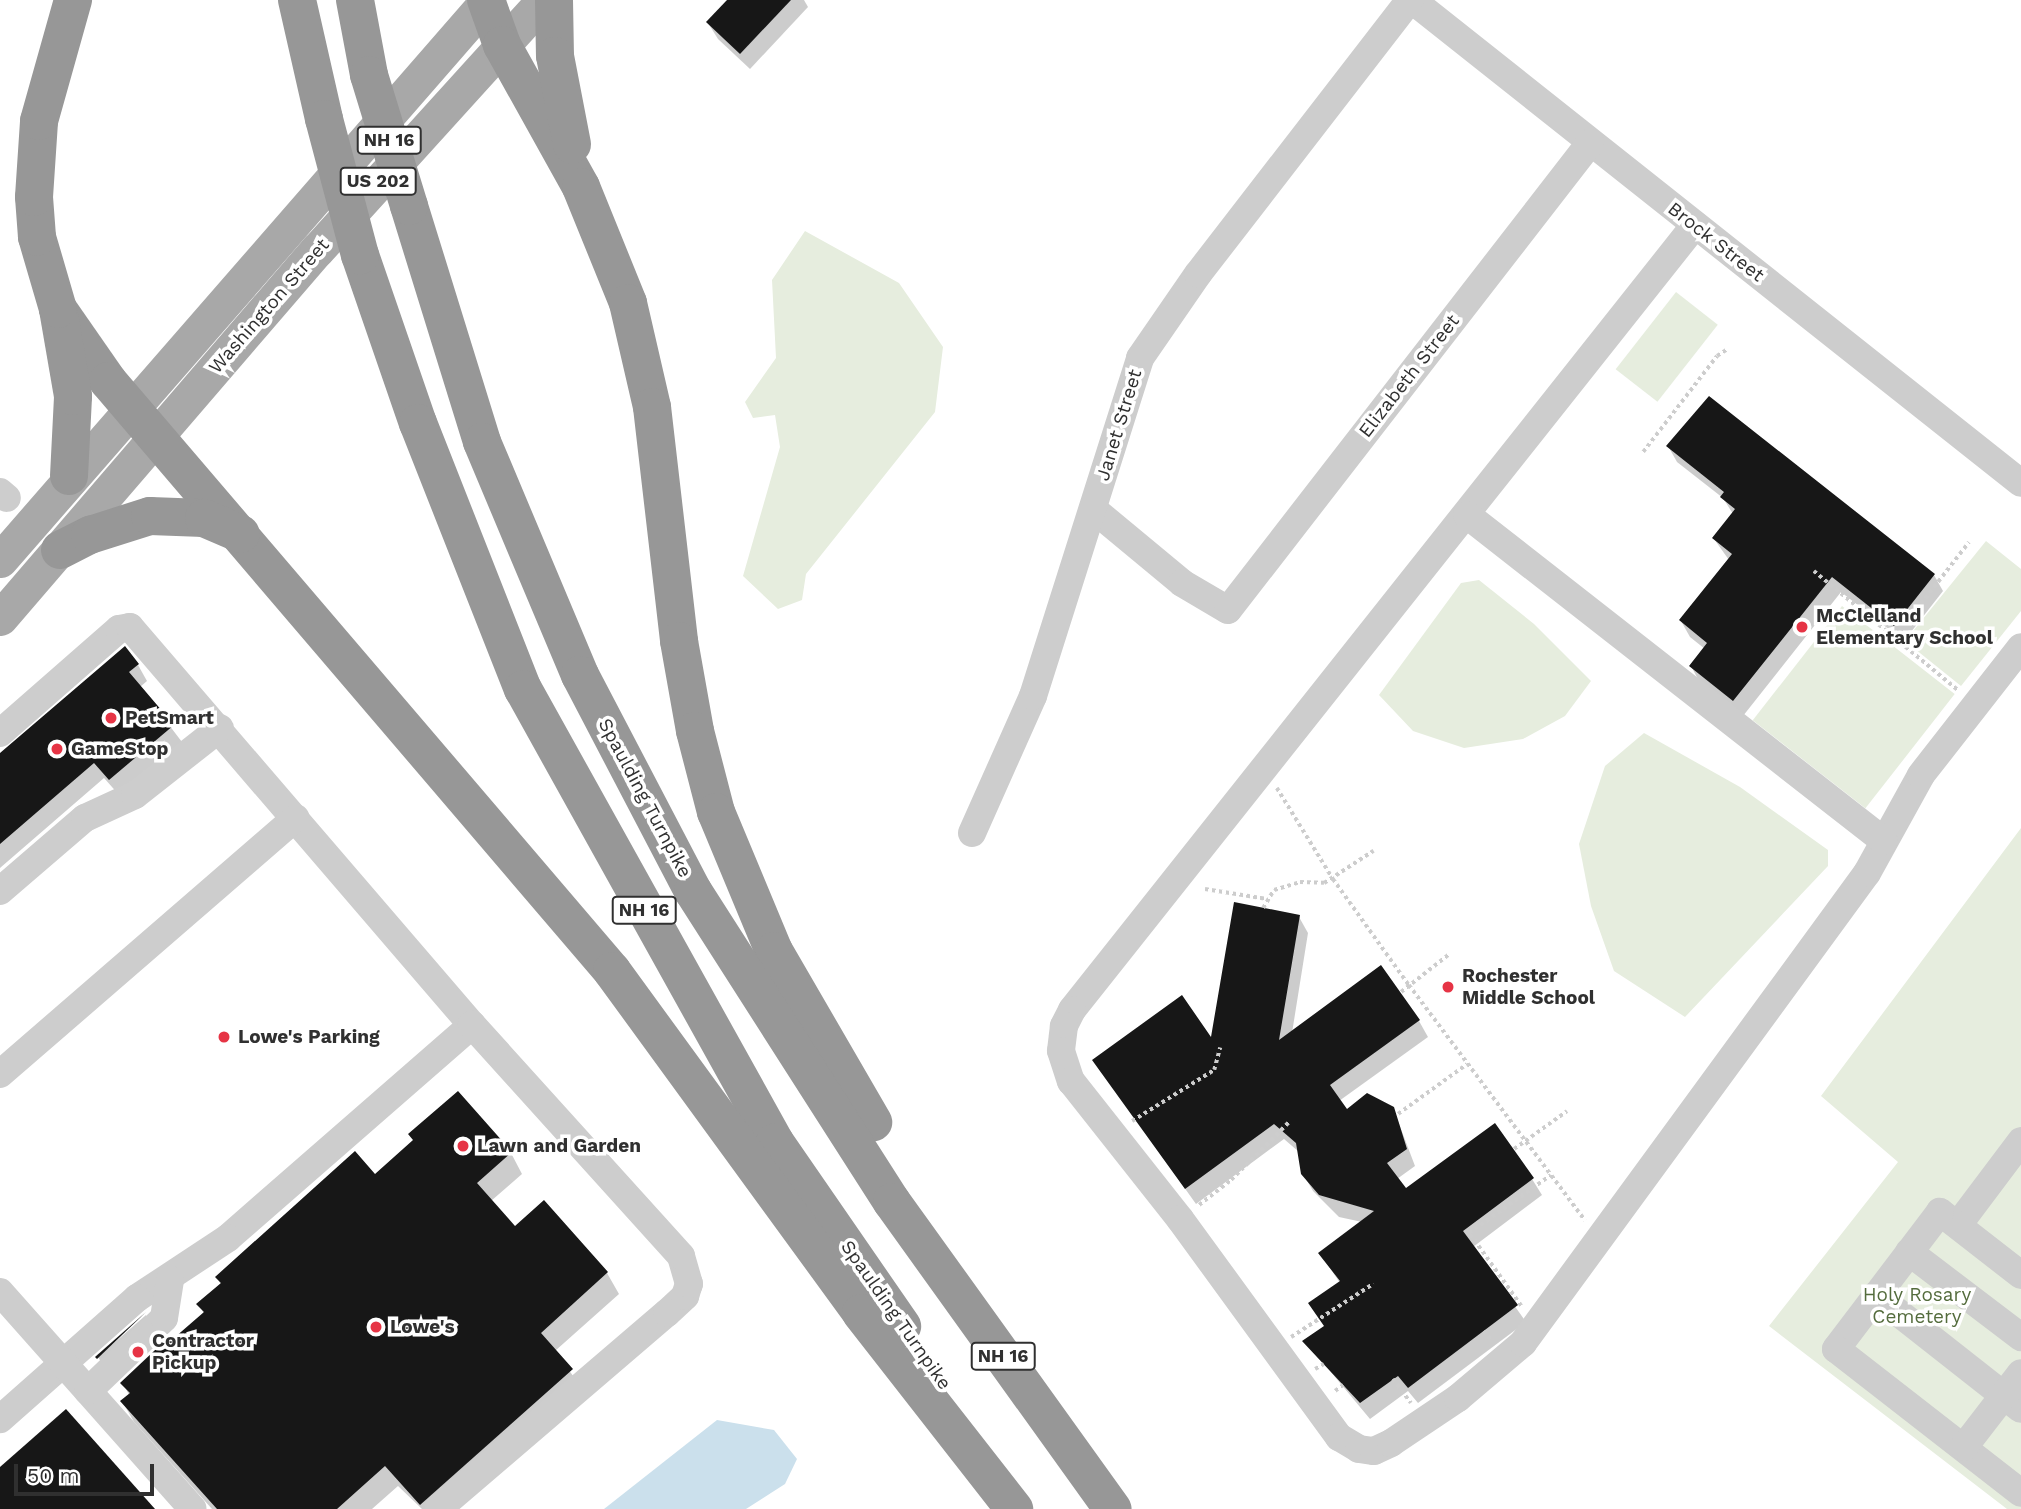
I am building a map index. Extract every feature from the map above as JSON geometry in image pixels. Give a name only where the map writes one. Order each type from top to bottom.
[{"type":"highway","points":[[69,476],[73,396],[58,309],[37,237],[35,155],[47,84],[73,0]]},
{"type":"highway","name":"Spaulding Turnpike","points":[[297,0],[324,119],[360,255],[418,423],[523,689],[775,1142],[1034,1509]]},
{"type":"highway","name":"Spaulding Turnpike","points":[[355,0],[369,75],[482,442],[580,675],[693,891],[892,1202],[1113,1509]]},
{"type":"highway","points":[[554,0],[555,56],[581,187]]},
{"type":"highway","points":[[487,1],[502,45],[581,187],[628,303],[645,376],[679,641],[695,731],[716,812],[774,951],[873,1121],[892,1202]]},
{"type":"highway","points":[[58,309],[130,408],[158,435],[243,534],[612,971],[861,1313],[1014,1509]]},
{"type":"highway","points":[[60,550],[90,535],[150,516],[204,518],[243,534]]},
{"type":"main road","name":"Washington Street","points":[[0,618],[317,250],[544,0]]},
{"type":"main road","name":"Washington Street","points":[[0,560],[69,476],[487,1]]},
{"type":"street","name":"Brock Street","points":[[1411,0],[2021,482]]},
{"type":"street","name":"Janet Street","points":[[972,833],[1033,696],[1132,376],[1151,339],[1411,0]]},
{"type":"street","name":"Elizabeth Street","points":[[1093,509],[1182,583],[1228,610],[1590,143]]},
{"type":"street","points":[[1695,225],[1064,1026],[1060,1051],[1068,1073],[1180,1219],[1339,1437],[1359,1449],[1374,1451],[1425,1421],[1509,1358],[1555,1305],[1867,873],[1921,775],[2021,647]]},
{"type":"street","points":[[1467,515],[1884,841]]},
{"type":"street","points":[[0,733],[119,629],[130,627],[220,728],[472,1025],[681,1256],[689,1284],[685,1296],[438,1509]]},
{"type":"street","points":[[0,891],[85,818],[135,795],[220,728]]},
{"type":"street","points":[[3,1066],[296,818]]},
{"type":"street","points":[[0,1419],[137,1298],[170,1279],[228,1238],[472,1025]]},
{"type":"street","points":[[1958,1225],[2021,1141]]},
{"type":"street","points":[[2021,1275],[1940,1212],[1836,1349],[2021,1493]]},
{"type":"street","points":[[1909,1252],[2021,1337]]},
{"type":"street","points":[[88,1391],[164,1318],[170,1279]]},
{"type":"street","points":[[0,1292],[193,1509]]},
{"type":"street","points":[[1877,1296],[2012,1402]]},
{"type":"street","points":[[1964,1447],[2012,1402],[2021,1373]]},
{"type":"path","points":[[1643,452],[1717,356],[1726,351]]},
{"type":"path","points":[[1895,637],[1969,542]]},
{"type":"path","points":[[1814,570],[1961,692]]},
{"type":"path","points":[[1265,770],[1333,878],[1409,985],[1588,1224]]},
{"type":"path","points":[[1263,908],[1267,899],[1286,884],[1324,883],[1373,851]]},
{"type":"path","points":[[1205,889],[1267,899]]},
{"type":"path","points":[[1401,992],[1448,955]]},
{"type":"path","points":[[1114,1135],[1214,1070],[1220,1048]]},
{"type":"path","points":[[1398,1114],[1468,1063]]},
{"type":"path","points":[[1514,1149],[1567,1111]]},
{"type":"path","points":[[1180,1219],[1231,1180],[1290,1121]]},
{"type":"path","points":[[1528,1316],[1469,1233],[1551,1175]]},
{"type":"path","points":[[1275,1347],[1373,1284]]},
{"type":"path","points":[[1484,1331],[1500,1351]]},
{"type":"path","points":[[1393,1379],[1425,1421]]},
{"type":"green space","points":[[805,231],[899,283],[943,347],[935,412],[806,574],[802,600],[778,609],[743,576],[780,447],[775,415],[753,418],[745,402],[776,358],[772,280]]},
{"type":"green space","points":[[1676,292],[1718,325],[1657,402],[1616,369]]},
{"type":"green space","points":[[1986,541],[2021,569],[2021,611],[1961,686],[1905,641]]},
{"type":"green space","points":[[1479,580],[1534,624],[1591,681],[1565,716],[1523,739],[1464,748],[1413,731],[1379,695],[1461,583]]},
{"type":"green space","points":[[1842,606],[1955,694],[1865,808],[1753,720]]},
{"type":"green space","points":[[1644,733],[1740,787],[1828,850],[1828,866],[1685,1017],[1614,971],[1591,906],[1579,844],[1605,766]]},
{"type":"green space","name":"Holy Rosary Cemetery","points":[[2021,828],[2021,1509],[2007,1509],[1769,1326],[1898,1162],[1821,1096]]},
{"type":"water","points":[[717,1420],[774,1430],[797,1459],[785,1484],[746,1509],[604,1509]]},
{"type":"building","points":[[727,0],[791,0],[740,54],[706,22]]},
{"type":"building","points":[[1709,396],[1935,574],[1894,626],[1832,577],[1733,701],[1689,666],[1707,643],[1679,620],[1732,554],[1712,538],[1735,509],[1720,497],[1724,492],[1666,446]]},
{"type":"building","points":[[125,646],[139,664],[129,672],[174,725],[109,780],[94,763],[0,844],[0,753]]},
{"type":"building","points":[[1234,902],[1300,915],[1279,1040],[1381,965],[1420,1020],[1330,1085],[1347,1109],[1367,1093],[1394,1107],[1407,1149],[1387,1163],[1406,1188],[1495,1123],[1534,1178],[1463,1231],[1518,1305],[1408,1388],[1398,1376],[1360,1403],[1302,1341],[1324,1326],[1308,1303],[1340,1281],[1318,1253],[1374,1211],[1319,1195],[1301,1174],[1296,1143],[1274,1124],[1185,1189],[1092,1060],[1182,995],[1211,1037]]},
{"type":"building","name":"Lowe's","points":[[458,1091],[512,1152],[477,1183],[515,1226],[544,1200],[608,1272],[541,1333],[573,1369],[420,1505],[385,1466],[337,1509],[217,1509],[120,1401],[130,1393],[120,1383],[171,1335],[174,1338],[204,1312],[196,1304],[221,1283],[215,1277],[355,1151],[375,1174],[413,1140],[408,1134]]},
{"type":"building","points":[[146,1312],[97,1359],[95,1357]]},
{"type":"building","points":[[66,1409],[155,1509],[0,1509],[0,1467]]},
{"type":"place","name":"McClelland Elementary School","points":[[1802,627]]},
{"type":"place","name":"PetSmart","points":[[111,718]]},
{"type":"place","name":"GameStop","points":[[57,749]]},
{"type":"place","name":"Rochester Middle School","points":[[1448,987]]},
{"type":"place","name":"Lowe's Parking","points":[[224,1037]]},
{"type":"place","name":"Lawn and Garden","points":[[463,1146]]},
{"type":"place","name":"Lowe's","points":[[376,1327]]},
{"type":"place","name":"Contractor Pickup","points":[[138,1352]]}]
